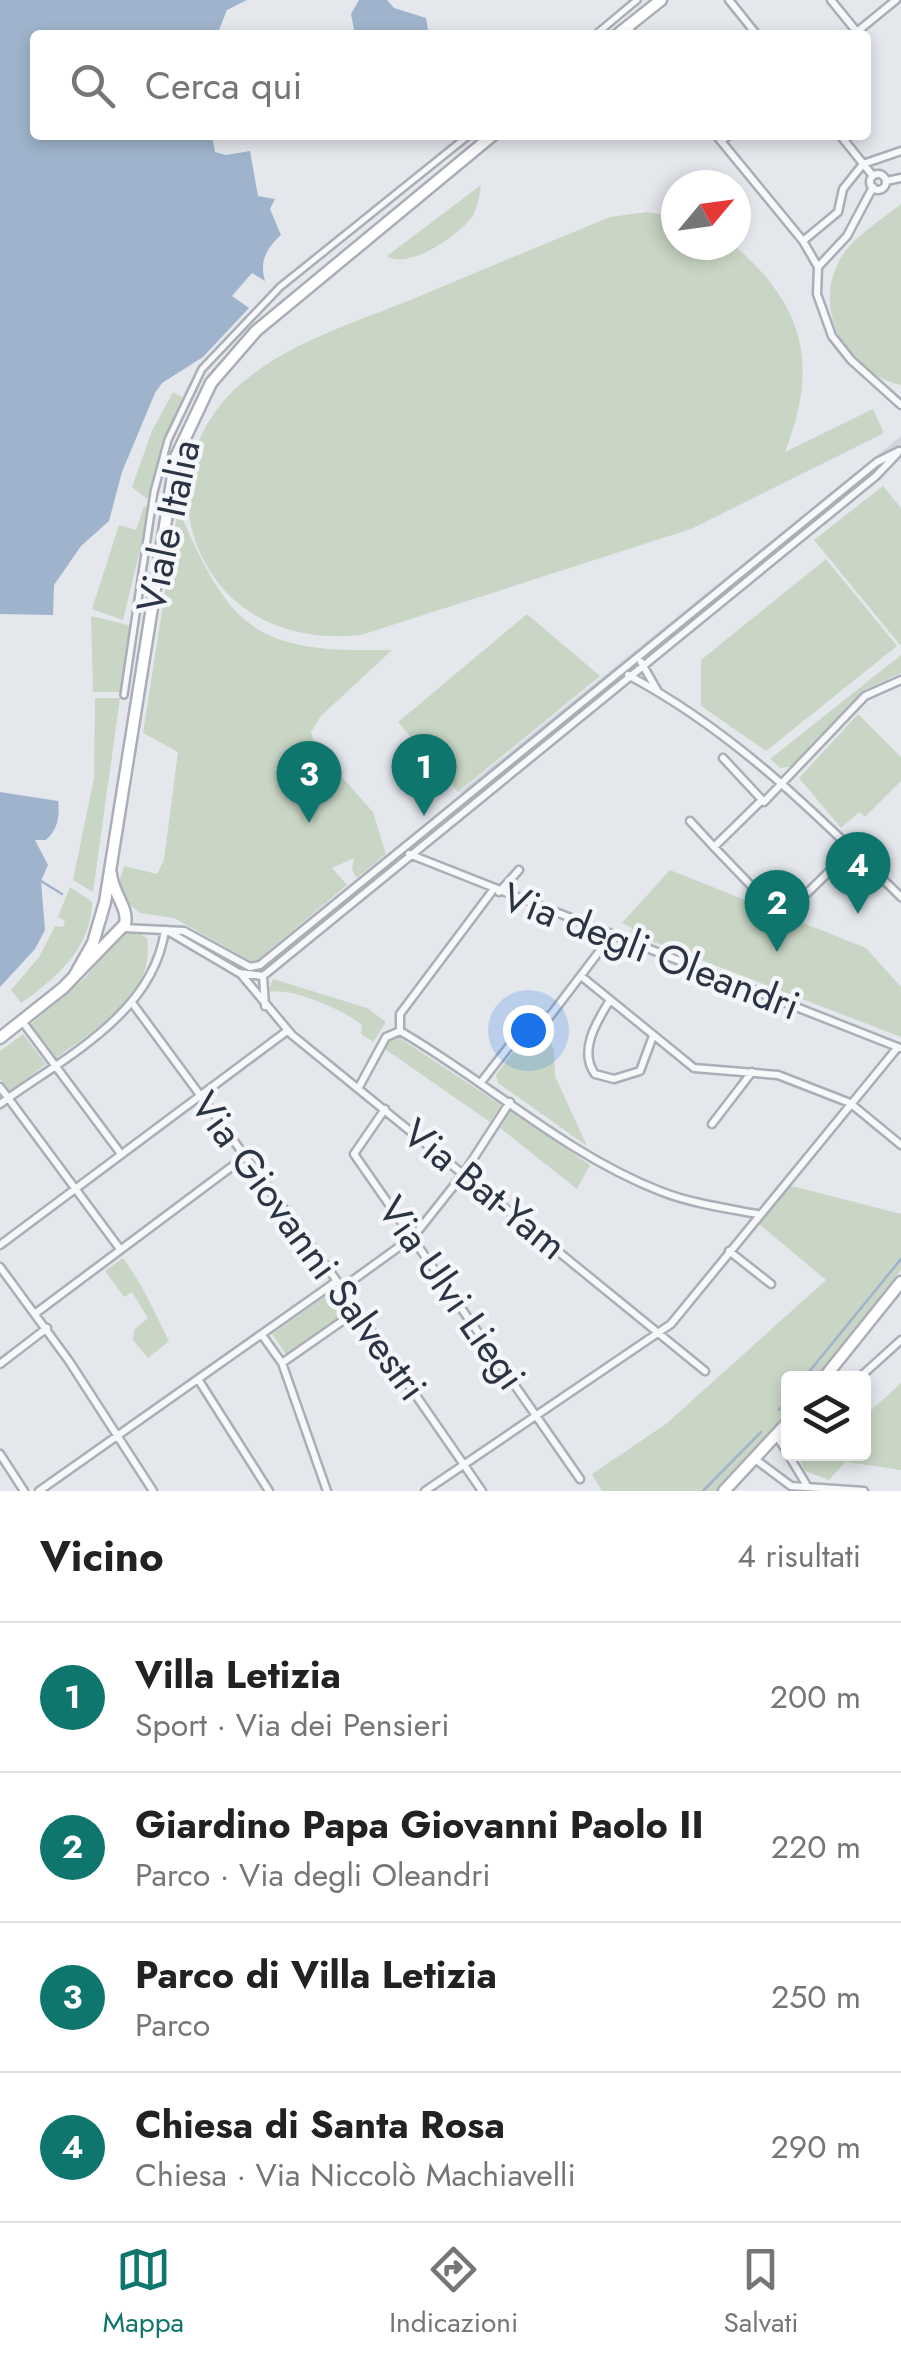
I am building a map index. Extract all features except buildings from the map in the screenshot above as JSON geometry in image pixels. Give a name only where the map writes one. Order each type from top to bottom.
[{"type":"main road","points":[[632,30],[660,0]]},
{"type":"main road","name":"Viale Italia","points":[[100,921],[168,492],[183,438],[200,402],[230,358],[276,312],[487,140]]},
{"type":"main road","name":"Viale Italia","points":[[110,868],[123,910]]},
{"type":"main road","points":[[0,1038],[76,975],[119,930],[123,910],[104,908]]},
{"type":"main road","points":[[76,975],[100,921],[108,930],[119,930]]},
{"type":"main road","points":[[830,1371],[901,1282]]},
{"type":"main road","points":[[724,1491],[781,1430]]},
{"type":"street","points":[[601,30],[637,0]]},
{"type":"street","points":[[729,0],[754,30]]},
{"type":"street","points":[[830,0],[853,30]]},
{"type":"street","points":[[859,30],[896,0]]},
{"type":"street","name":"Viale Italia","points":[[124,695],[154,492],[168,440],[202,369],[280,287],[462,140]]},
{"type":"street","points":[[720,140],[803,241],[818,267],[817,294],[832,336],[851,360],[901,404]]},
{"type":"street","points":[[818,267],[846,236],[873,188],[873,176],[844,140]]},
{"type":"street","points":[[803,241],[838,212],[843,188],[863,164],[901,152]]},
{"type":"street","points":[[873,176],[882,175],[886,181]]},
{"type":"street","points":[[886,181],[901,178]]},
{"type":"street","points":[[873,188],[883,188],[886,181]]},
{"type":"street","points":[[119,930],[147,926],[184,931],[256,967],[876,462],[900,450]]},
{"type":"street","points":[[165,930],[240,973],[262,976],[883,470],[900,450]]},
{"type":"street","points":[[636,656],[658,691]]},
{"type":"street","points":[[622,668],[628,676],[727,736],[785,783],[901,898]]},
{"type":"street","points":[[714,847],[785,783],[864,696],[901,680]]},
{"type":"street","points":[[722,758],[762,800]]},
{"type":"street","points":[[690,820],[760,896]]},
{"type":"street","points":[[795,904],[852,849]]},
{"type":"street","name":"Via degli Oleandri","points":[[402,850],[496,891],[899,1048]]},
{"type":"street","points":[[400,1030],[400,1014],[496,891],[520,870]]},
{"type":"street","points":[[123,910],[147,926]]},
{"type":"street","points":[[0,1104],[133,1004],[152,969],[165,930]]},
{"type":"street","points":[[482,1080],[532,1018],[550,1016],[611,936]]},
{"type":"street","name":"Via Bat-Yam","points":[[240,973],[288,1031],[705,1371]]},
{"type":"street","points":[[262,976],[265,1007]]},
{"type":"street","points":[[580,976],[694,1068],[778,1076],[850,1103],[901,1145]]},
{"type":"street","points":[[610,1000],[589,1046],[588,1060],[596,1074],[609,1079],[635,1074],[646,1062],[654,1036]]},
{"type":"street","name":"Via Giovanni Salvestri","points":[[133,1004],[340,1284],[482,1491]]},
{"type":"street","points":[[22,1022],[121,1154]]},
{"type":"street","points":[[400,1030],[482,1080],[571,1146],[654,1189],[757,1214]]},
{"type":"street","points":[[359,1087],[386,1036],[400,1030]]},
{"type":"street","points":[[0,1245],[288,1031]]},
{"type":"street","points":[[425,1491],[661,1332],[899,1048]]},
{"type":"street","points":[[712,1124],[752,1071]]},
{"type":"street","points":[[0,1087],[120,1249]]},
{"type":"street","points":[[39,1491],[116,1434],[414,1236],[464,1173],[510,1102]]},
{"type":"street","name":"Via Ulvi Liegi","points":[[386,1109],[354,1154],[580,1479]]},
{"type":"street","points":[[36,1313],[246,1156]]},
{"type":"street","points":[[728,1251],[771,1284]]},
{"type":"street","points":[[0,1266],[47,1328],[153,1491]]},
{"type":"street","points":[[282,1363],[358,1310]]},
{"type":"street","points":[[0,1364],[47,1328]]},
{"type":"street","points":[[262,1335],[282,1363],[328,1491]]},
{"type":"street","points":[[866,1371],[901,1340]]},
{"type":"street","points":[[198,1379],[269,1491]]},
{"type":"street","points":[[777,1435],[781,1441]]},
{"type":"street","points":[[0,1454],[24,1491]]},
{"type":"street","points":[[755,1459],[792,1486],[864,1491]]},
{"type":"street","points":[[795,1461],[807,1485]]},
{"type":"shaded area","points":[[901,436],[901,456],[468,803],[460,792]]},
{"type":"green space","points":[[481,185],[474,213],[456,233],[419,255],[396,259],[387,256]]},
{"type":"green space","points":[[901,204],[901,385],[881,378],[849,352],[832,316],[830,296],[833,276],[848,248]]},
{"type":"green space","points":[[647,212],[661,214],[661,260],[750,260],[777,291],[799,339],[803,364],[801,391],[785,452],[873,409],[884,433],[691,529],[361,635],[320,635],[280,627],[244,608],[228,594],[206,565],[195,539],[188,484],[203,433],[223,402],[249,377],[314,339],[610,217]]},
{"type":"green space","points":[[173,392],[182,397],[147,499],[132,487],[152,431]]},
{"type":"green space","points":[[883,486],[901,508],[901,646],[814,540]]},
{"type":"green space","points":[[144,506],[150,509],[123,620],[92,609],[119,525],[136,530]]},
{"type":"green space","points":[[178,508],[215,583],[233,608],[254,627],[278,639],[309,647],[392,650],[321,716],[311,732],[315,747],[373,812],[386,854],[357,878],[352,870],[354,858],[332,868],[347,885],[254,963],[174,918],[140,913],[125,901],[118,886],[124,866],[157,874],[164,860],[178,752],[143,733]]},
{"type":"green space","points":[[826,559],[897,646],[766,751],[701,706],[701,660]]},
{"type":"green space","points":[[527,614],[600,676],[458,792],[398,722]]},
{"type":"green space","points":[[91,616],[132,626],[123,692],[93,692]]},
{"type":"green space","points":[[901,655],[901,673],[862,691],[793,766],[781,768],[770,759]]},
{"type":"green space","points":[[95,698],[120,698],[93,892],[73,880],[94,778]]},
{"type":"green space","points":[[858,714],[901,757],[901,781],[865,817],[859,812],[841,828],[799,778]]},
{"type":"green space","points":[[670,870],[866,948],[901,987],[901,1037],[631,933],[632,928],[622,923]]},
{"type":"green space","points":[[70,887],[92,902],[86,934],[58,973],[21,1003],[11,990],[39,957],[55,926],[63,927],[65,921],[58,917]]},
{"type":"green space","points":[[133,930],[147,938],[147,959],[133,994],[120,1009],[55,1059],[30,1025],[84,979],[120,936]]},
{"type":"green space","points":[[273,979],[367,1008],[386,1022],[373,1042],[361,1034],[362,1025],[330,1006],[290,993],[268,992]]},
{"type":"green space","points":[[532,1027],[548,1036],[554,1050],[555,1076],[587,1146],[498,1083],[496,1075]]},
{"type":"green space","points":[[392,1033],[501,1105],[490,1122],[385,1049]]},
{"type":"green space","points":[[23,1034],[46,1064],[10,1092],[0,1079],[0,1051]]},
{"type":"green space","points":[[511,1110],[590,1165],[577,1189],[500,1128]]},
{"type":"green space","points":[[788,1185],[901,1214],[901,1270],[821,1371],[781,1371],[781,1419],[718,1491],[602,1491],[592,1474],[666,1424],[826,1280],[759,1224]]},
{"type":"green space","points":[[123,1258],[169,1341],[148,1358],[133,1340],[134,1330],[148,1318],[132,1292],[124,1297],[105,1271]]},
{"type":"green space","points":[[334,1290],[349,1310],[286,1354],[272,1334]]},
{"type":"green space","points":[[901,1383],[901,1470],[847,1462],[871,1461],[871,1411]]},
{"type":"green space","points":[[801,1461],[846,1461],[829,1480],[805,1471]]},
{"type":"water","points":[[0,0],[247,0],[227,10],[219,30],[30,30],[30,140],[213,140],[215,152],[226,155],[250,151],[258,196],[275,199],[270,209],[281,235],[266,255],[265,281],[252,273],[232,296],[249,308],[203,357],[162,383],[155,393],[122,472],[109,521],[81,546],[54,585],[53,615],[0,614]]},
{"type":"water","points":[[359,0],[387,0],[394,8],[426,18],[428,30],[354,30],[351,14]]},
{"type":"water","points":[[0,792],[58,801],[59,812],[50,836],[35,840],[48,865],[41,881],[45,930],[35,949],[0,987]]},
{"type":"waterway","points":[[41,881],[62,894]]},
{"type":"waterway","points":[[810,1371],[901,1259]]},
{"type":"waterway","points":[[703,1491],[761,1432]]},
{"type":"place","name":"Villa Letizia","points":[[424,816]]},
{"type":"place","name":"Parco di Villa Letizia","points":[[309,823]]},
{"type":"place","name":"Chiesa di Santa Rosa","points":[[858,914]]},
{"type":"place","name":"Giardino Papa Giovanni Paolo II","points":[[777,952]]}]
